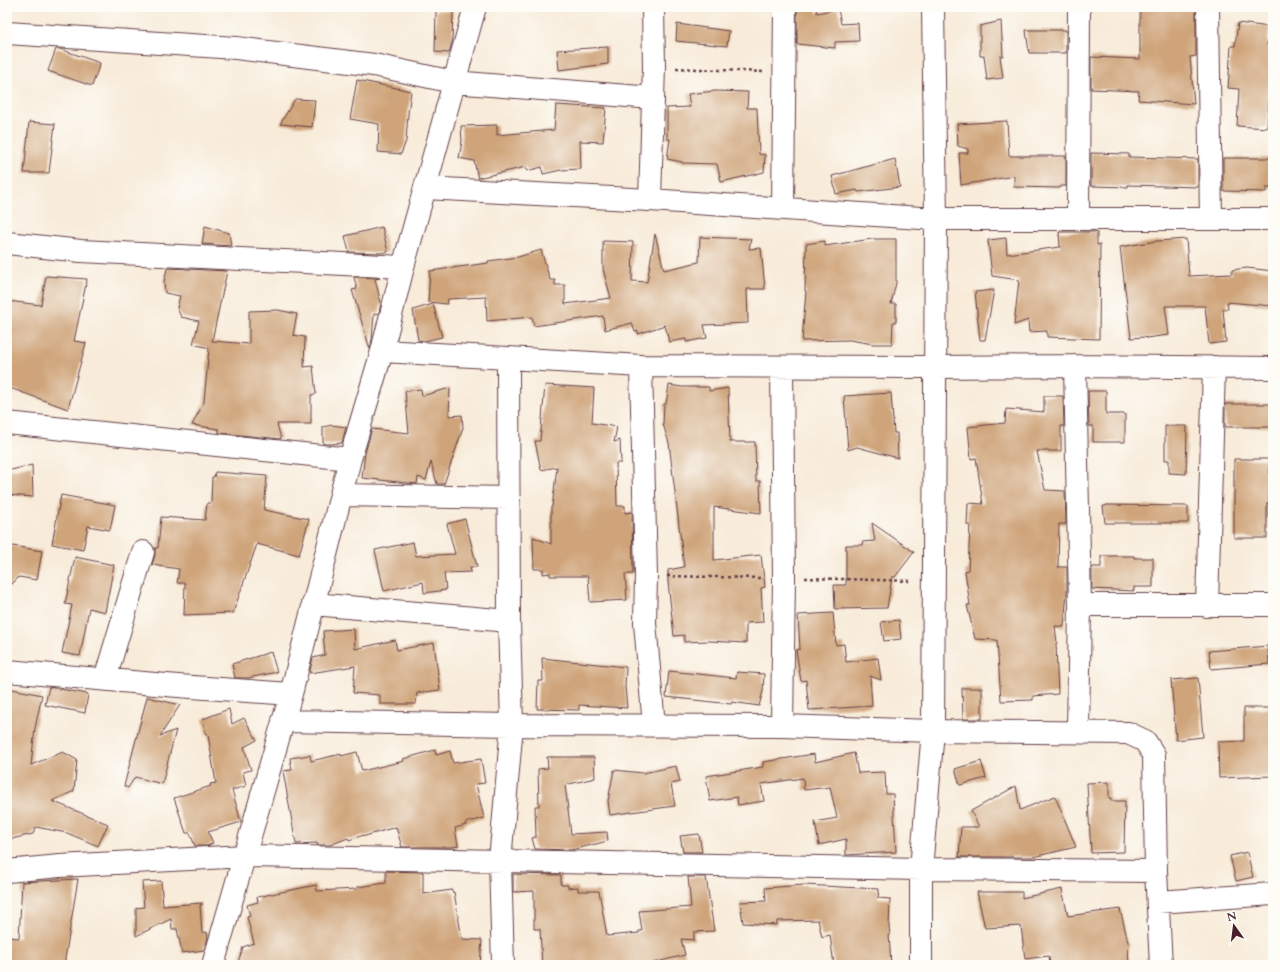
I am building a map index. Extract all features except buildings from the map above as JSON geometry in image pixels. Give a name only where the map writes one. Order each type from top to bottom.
[{"type":"street","points":[[213,965],[284,721],[350,459],[382,351],[453,82],[475,7]]},
{"type":"street","points":[[650,200],[654,66],[654,7]]},
{"type":"street","points":[[783,209],[785,7]]},
{"type":"street","points":[[921,965],[921,869],[933,731],[936,219],[933,7]]},
{"type":"street","points":[[1078,218],[1079,7]]},
{"type":"street","points":[[1208,7],[1211,219]]},
{"type":"street","points":[[7,33],[236,48],[374,65],[453,82],[653,98]]},
{"type":"street","points":[[425,188],[650,200],[936,219],[1273,219]]},
{"type":"street","points":[[7,243],[81,251],[403,267]]},
{"type":"street","points":[[382,351],[641,366],[1075,366],[1273,368]]},
{"type":"street","points":[[503,965],[500,861],[512,725],[509,621],[508,358]]},
{"type":"street","points":[[641,366],[646,576],[645,623],[654,726]]},
{"type":"street","points":[[1075,366],[1080,605],[1078,732]]},
{"type":"street","points":[[782,367],[784,578],[782,726]]},
{"type":"street","points":[[1207,606],[1214,367]]},
{"type":"street","points":[[7,423],[350,459]]},
{"type":"street","points":[[341,495],[509,498]]},
{"type":"street","points":[[105,679],[143,552]]},
{"type":"street","points":[[313,604],[509,621]]},
{"type":"street","points":[[1080,605],[1273,605]]},
{"type":"street","points":[[7,671],[291,694]]},
{"type":"street","points":[[284,721],[512,725],[782,726],[933,731],[1128,733],[1145,741],[1154,754],[1156,871],[1161,965]]},
{"type":"street","points":[[7,871],[60,866],[245,856],[921,869],[1156,871]]},
{"type":"street","points":[[1158,902],[1273,894]]},
{"type":"path","points":[[654,66],[784,74]]}]
